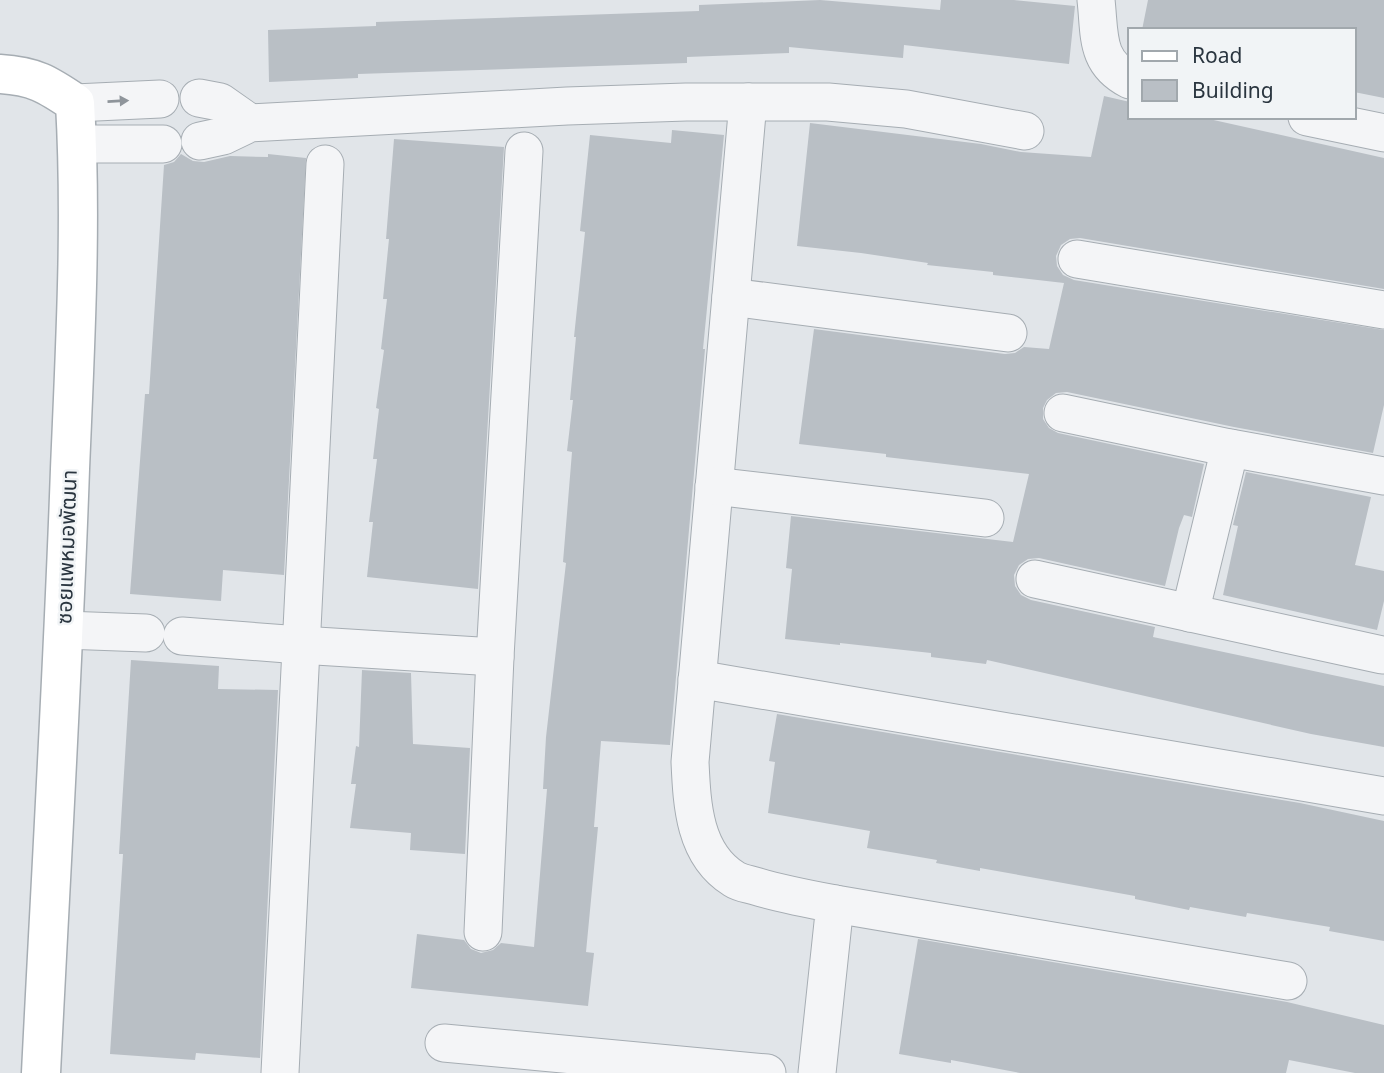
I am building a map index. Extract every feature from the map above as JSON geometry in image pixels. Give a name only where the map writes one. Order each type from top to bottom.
[{"type":"street","points":[[1096,0],[1102,53],[1112,68],[1128,79]]},
{"type":"street","points":[[0,74],[26,75],[75,103],[160,99]]},
{"type":"street","points":[[199,98],[220,102],[250,123]]},
{"type":"street","points":[[748,102],[690,762],[692,806],[700,837],[714,862],[736,880],[779,894],[1288,981]]},
{"type":"street","points":[[200,141],[223,136],[250,123],[567,106],[748,102],[828,102],[893,108],[1025,131]]},
{"type":"street","name":"ซอยแพหมอพัฒนา","points":[[41,1073],[64,630],[76,310],[75,103]]},
{"type":"street","points":[[1317,119],[1384,133]]},
{"type":"street","points":[[77,144],[163,144]]},
{"type":"street","points":[[483,932],[495,657],[524,151]]},
{"type":"street","points":[[280,1073],[325,164]]},
{"type":"street","points":[[1077,258],[1384,310]]},
{"type":"street","points":[[731,297],[1008,333]]},
{"type":"street","points":[[1063,413],[1230,448],[1384,476]]},
{"type":"street","points":[[1190,613],[1230,448]]},
{"type":"street","points":[[714,486],[985,519]]},
{"type":"street","points":[[1035,579],[1382,655]]},
{"type":"street","points":[[64,630],[146,633]]},
{"type":"street","points":[[182,636],[495,657]]},
{"type":"street","points":[[696,679],[1384,796]]},
{"type":"street","points":[[817,1073],[835,904]]},
{"type":"street","points":[[444,1043],[767,1073]]},
{"type":"building","points":[[820,0],[940,10],[941,0],[1014,0],[1075,6],[1069,64],[904,45],[903,58],[789,47],[789,53],[687,57],[687,63],[358,74],[358,78],[269,82],[268,30],[376,26],[376,22],[699,11],[699,5]]},
{"type":"building","points":[[1148,0],[1384,0],[1384,98],[1356,92],[1356,28],[1142,28]]},
{"type":"building","points":[[1104,96],[1128,102],[1128,119],[1209,119],[1384,158],[1384,289],[1080,238],[1070,239],[1061,245],[1056,256],[1057,266],[1063,275],[1074,280],[1384,330],[1384,405],[1373,453],[1067,392],[1056,393],[1047,400],[1043,408],[1043,419],[1049,428],[1058,433],[1204,464],[1192,517],[1184,515],[1165,586],[1039,558],[1028,559],[1019,565],[1014,575],[1015,586],[1021,595],[1031,600],[1155,627],[1153,637],[1384,686],[1384,747],[1311,734],[987,660],[986,664],[931,657],[931,653],[785,639],[792,569],[786,568],[791,516],[1013,542],[1029,474],[799,444],[814,329],[1005,354],[1015,353],[1024,347],[1049,349],[1064,283],[797,246],[810,123],[981,144],[1021,152],[1091,157]]},
{"type":"building","points":[[672,130],[724,135],[670,745],[601,741],[594,827],[598,827],[586,952],[594,953],[588,1006],[411,988],[417,934],[464,940],[471,949],[481,953],[493,950],[501,943],[534,947],[547,789],[543,789],[546,737],[566,563],[563,562],[572,452],[567,451],[573,400],[570,400],[574,337],[585,232],[580,231],[590,135],[671,143]]},
{"type":"building","points":[[394,139],[504,147],[478,589],[367,577],[373,522],[369,522],[377,459],[373,459],[379,409],[376,408],[384,350],[381,349],[387,299],[383,299]]},
{"type":"building","points":[[181,154],[193,161],[204,162],[230,156],[268,157],[268,154],[306,158],[284,575],[223,570],[221,601],[130,594],[145,394],[149,394],[164,165],[174,162]]},
{"type":"building","points":[[1246,472],[1371,497],[1355,565],[1384,571],[1384,601],[1377,630],[1223,595],[1238,526],[1233,525]]},
{"type":"building","points":[[131,660],[219,666],[218,689],[278,690],[260,1058],[196,1053],[195,1060],[110,1054],[123,854],[119,854]]},
{"type":"building","points":[[362,670],[411,673],[413,744],[470,748],[465,854],[410,850],[411,833],[350,828],[356,784],[351,784],[356,746],[359,747]]},
{"type":"building","points":[[777,714],[1300,803],[1384,821],[1384,941],[1329,931],[1330,927],[1247,913],[1246,917],[1190,907],[1189,910],[1135,899],[1135,896],[980,868],[980,871],[936,863],[937,860],[867,848],[870,831],[768,813],[775,762],[769,761]]},
{"type":"building","points":[[918,939],[1287,1002],[1384,1025],[1384,1073],[1355,1073],[1289,1060],[1286,1073],[1020,1073],[951,1060],[951,1063],[899,1054]]}]
